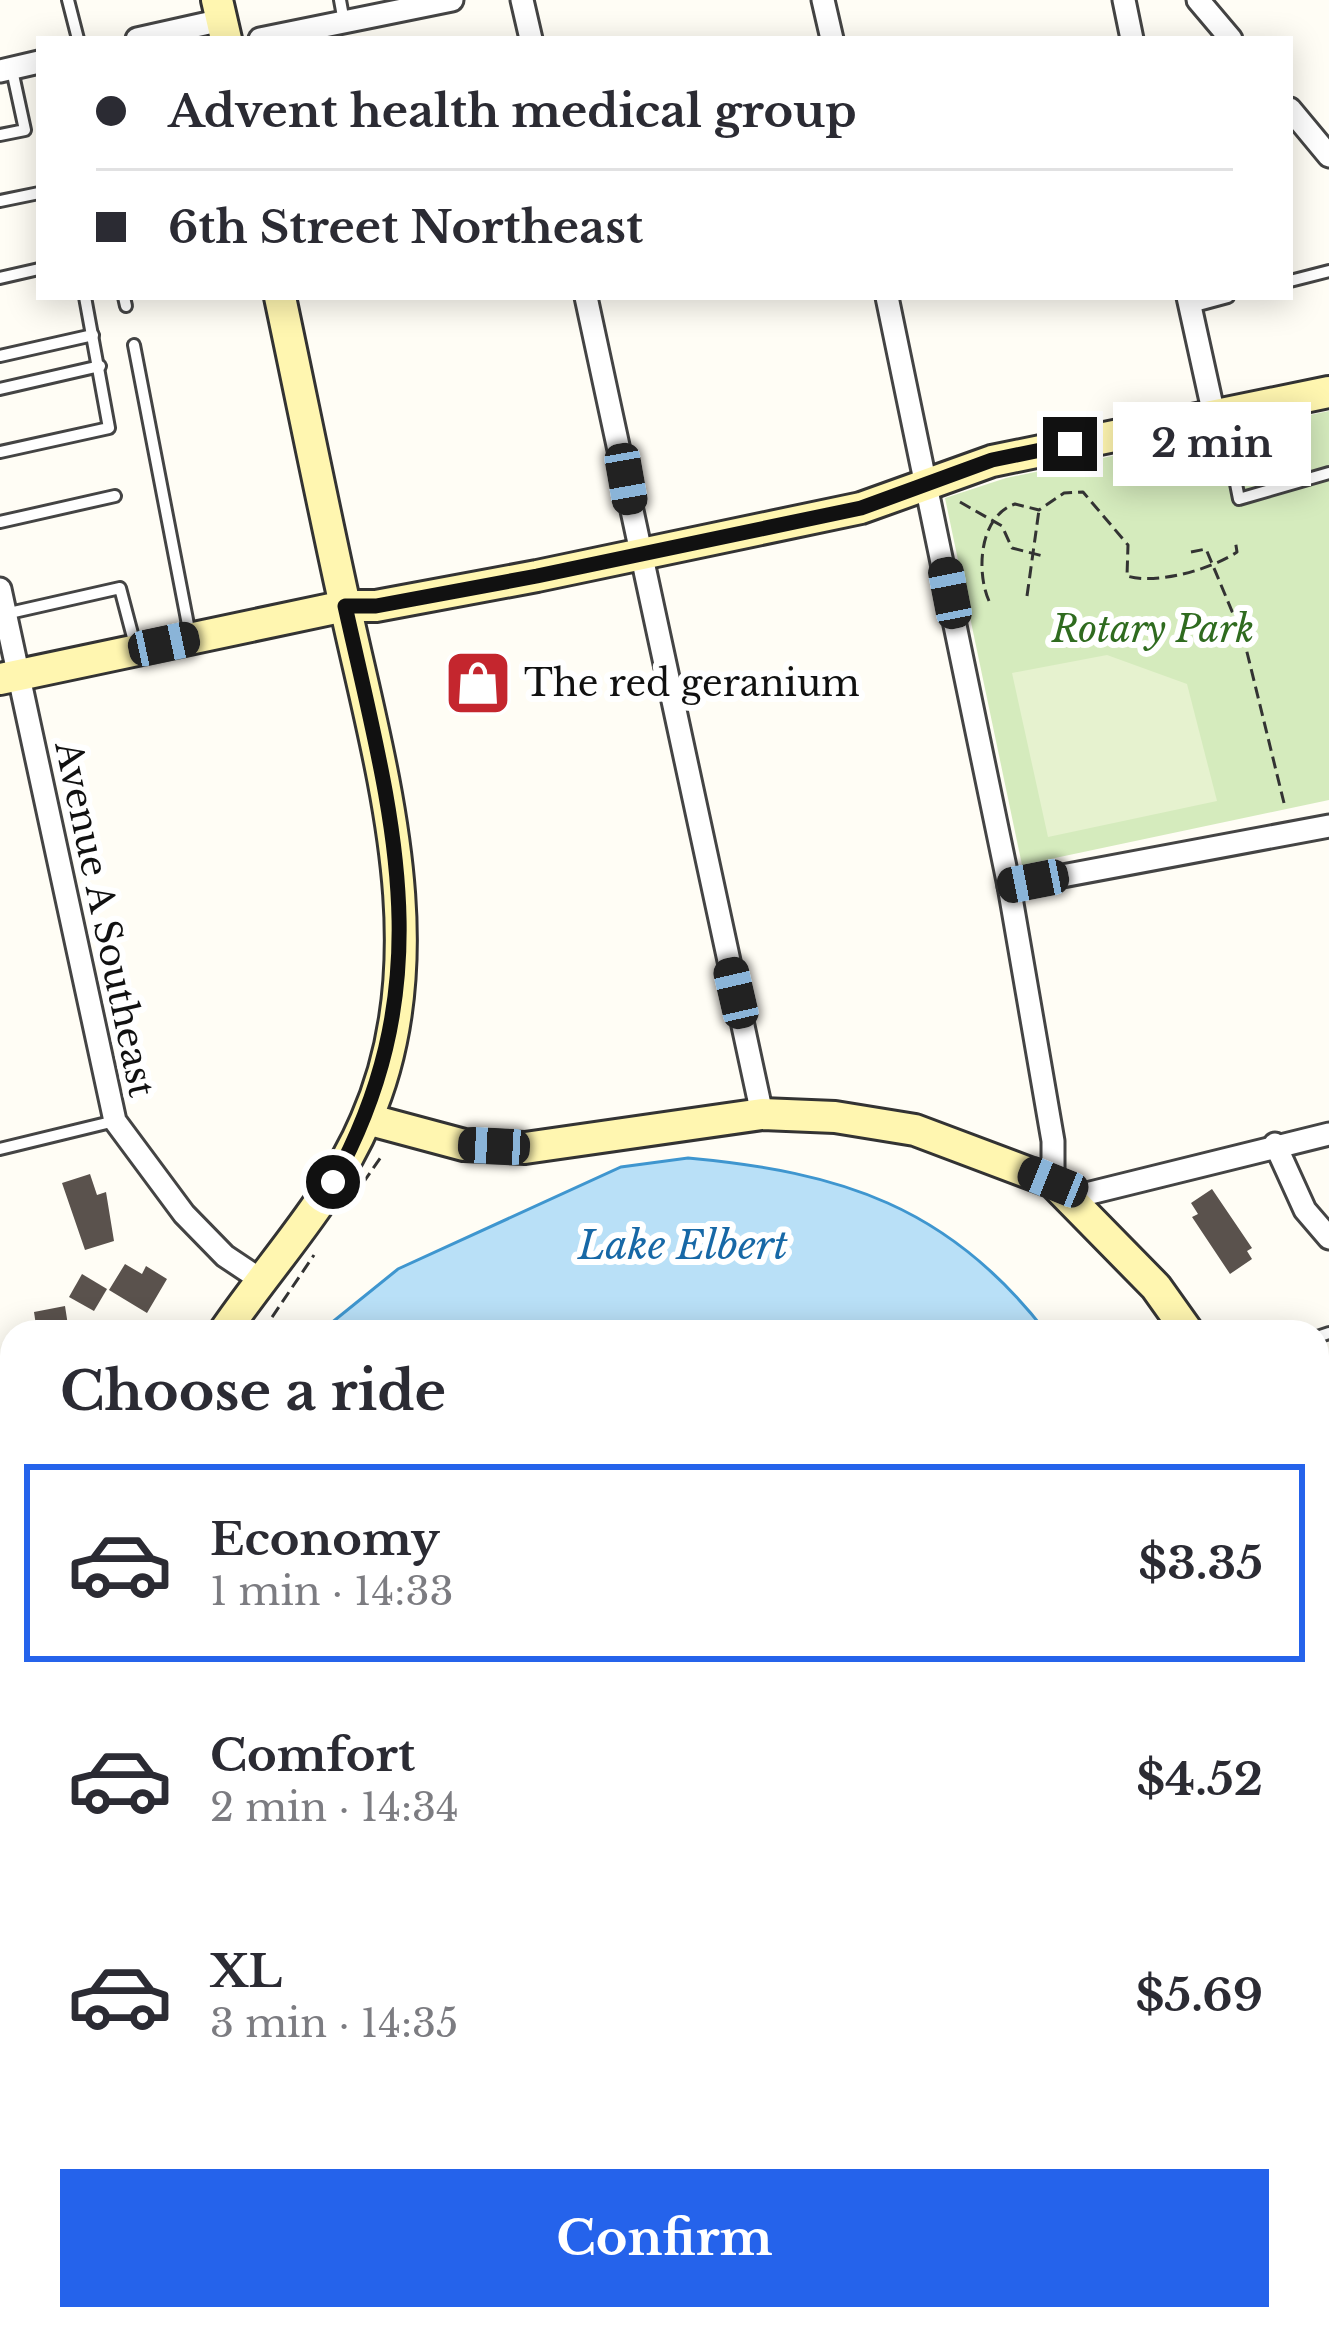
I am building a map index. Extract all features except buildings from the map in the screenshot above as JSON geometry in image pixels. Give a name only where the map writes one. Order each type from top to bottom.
[{"type":"street","points":[[269,36],[342,11],[452,0]]},
{"type":"street","points":[[522,0],[530,36]]},
{"type":"street","points":[[824,0],[831,36]]},
{"type":"street","points":[[1124,0],[1131,36]]},
{"type":"street","points":[[1198,0],[1228,36]]},
{"type":"street","points":[[150,36],[222,20]]},
{"type":"street","points":[[6,69],[36,63]]},
{"type":"street","points":[[1293,113],[1329,156]]},
{"type":"street","points":[[232,1320],[333,1182],[368,1119],[392,1027],[401,934],[394,835],[281,300]]},
{"type":"street","points":[[587,300],[762,1114]]},
{"type":"street","points":[[888,300],[942,492],[1060,1191]]},
{"type":"street","points":[[1189,302],[1219,422]]},
{"type":"street","points":[[9,677],[345,606],[376,606],[942,492],[992,460],[1219,422],[1329,392]]},
{"type":"street","name":"Avenue A Southeast","points":[[0,589],[9,677],[115,1121],[184,1214],[225,1256],[260,1280]]},
{"type":"street","points":[[1009,886],[1329,826]]},
{"type":"street","points":[[368,1119],[464,1145],[525,1148],[762,1114],[835,1117],[915,1130],[1060,1191],[1156,1287],[1179,1320]]},
{"type":"street","points":[[1060,1191],[1329,1135]]},
{"type":"street","points":[[1275,1144],[1305,1210],[1329,1238]]},
{"type":"lane","points":[[68,0],[77,36]]},
{"type":"lane","points":[[0,135],[25,130],[6,69]]},
{"type":"lane","points":[[0,201],[36,194]]},
{"type":"lane","points":[[0,278],[36,270]]},
{"type":"lane","points":[[1293,280],[1329,271]]},
{"type":"lane","points":[[0,452],[109,428],[86,300]]},
{"type":"lane","points":[[0,356],[94,335]]},
{"type":"lane","points":[[134,345],[191,638]]},
{"type":"lane","points":[[0,389],[100,366]]},
{"type":"lane","points":[[1219,422],[1291,482]]},
{"type":"lane","points":[[1219,422],[1239,499],[1329,473]]},
{"type":"lane","points":[[0,522],[115,496]]},
{"type":"lane","points":[[5,614],[120,588],[136,650]]},
{"type":"lane","points":[[0,1149],[115,1121]]},
{"type":"path","points":[[942,492],[995,521],[1012,548],[1043,556]]},
{"type":"path","points":[[1027,596],[1040,510],[1064,493],[1083,492],[1128,545],[1127,576],[1141,580],[1210,565],[1237,552],[1235,539]]},
{"type":"path","points":[[989,601],[979,575],[980,556],[995,521],[1015,504],[1040,510]]},
{"type":"path","points":[[1191,552],[1206,549],[1244,640],[1284,803]]},
{"type":"green space","name":"Rotary Park","points":[[1329,411],[1329,800],[1022,865],[945,498],[1006,478]]},
{"type":"green space","points":[[1107,655],[1187,684],[1217,801],[1048,837],[1012,673]]},
{"type":"water","name":"Lake Elbert","points":[[688,1158],[794,1173],[842,1186],[930,1225],[971,1254],[1036,1320],[335,1320],[398,1269],[621,1167]]},
{"type":"place","name":"The red geranium","points":[[478,683]]},
{"type":"route","points":[[333,1182],[368,1119],[392,1027],[401,934],[394,835],[345,606],[376,606],[537,576],[861,508],[992,460],[1070,444]]}]
